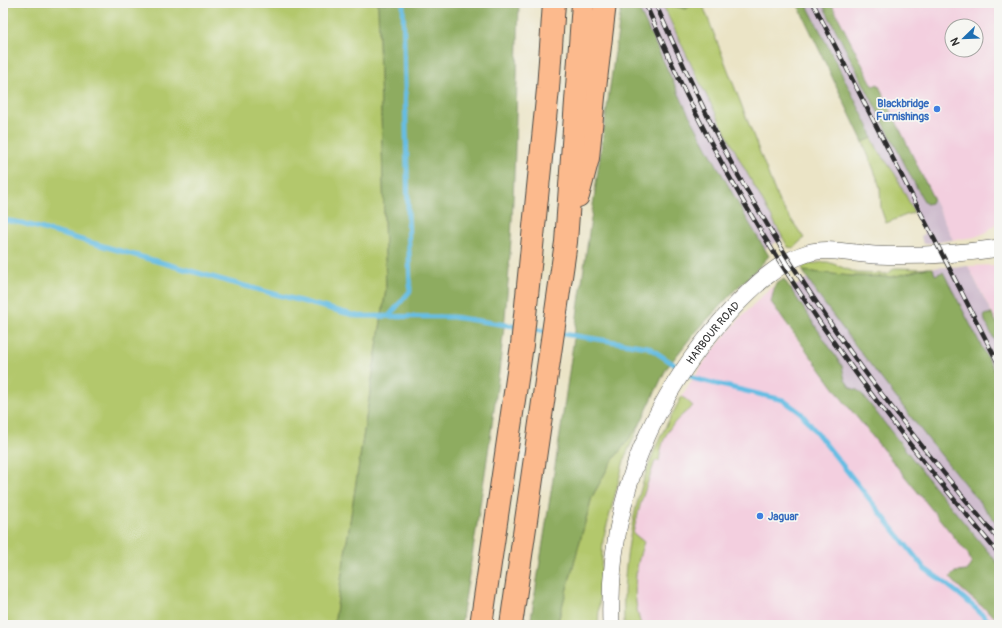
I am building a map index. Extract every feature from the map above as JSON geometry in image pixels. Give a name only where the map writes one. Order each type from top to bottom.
[{"type":"highway","points":[[541,3],[548,89]]},
{"type":"highway","points":[[481,625],[522,345],[548,89],[554,3]]},
{"type":"highway","points":[[511,625],[566,242],[583,3]]},
{"type":"highway","points":[[566,242],[588,158],[605,3]]},
{"type":"street","name":"HARBOUR ROAD","points":[[611,625],[611,587],[616,541],[626,497],[639,455],[660,409],[674,383],[706,339],[746,294],[775,270],[797,257],[810,252],[833,251],[873,255],[911,256],[963,253],[999,248]]},
{"type":"shaded area","points":[[636,3],[662,3],[698,79],[742,164],[783,238],[765,249],[687,111]]},
{"type":"shaded area","points":[[806,3],[822,3],[921,196],[931,203],[933,198],[953,240],[923,244],[921,236],[925,234],[903,189],[878,150],[872,138],[870,129]]},
{"type":"shaded area","points":[[831,3],[996,3],[999,16],[999,220],[987,232],[975,237],[953,240],[878,84],[873,86]]},
{"type":"shaded area","points":[[999,265],[999,327],[968,266]]},
{"type":"shaded area","points":[[968,266],[992,314],[987,314],[985,321],[999,349],[999,589],[898,469],[842,399],[771,302],[775,285],[784,279],[790,289],[807,279],[803,271],[892,277],[927,268]]},
{"type":"shaded area","points":[[775,285],[771,302],[793,334],[842,399],[968,554],[972,564],[967,571],[955,572],[973,599],[999,621],[999,625],[624,625],[624,593],[631,533],[641,490],[651,459],[662,433],[682,396],[705,361],[742,316]]},
{"type":"green space","points":[[3,3],[378,3],[386,289],[334,625],[3,625]]},
{"type":"green space","points":[[378,3],[519,3],[513,200],[505,317],[491,433],[461,625],[334,625],[386,289]]},
{"type":"green space","points":[[622,3],[636,3],[687,111],[745,216],[769,256],[692,336],[666,369],[640,424],[610,464],[592,497],[557,625],[530,625],[561,428]]},
{"type":"green space","points":[[662,3],[669,3],[670,5],[686,9],[693,3],[702,3],[779,202],[804,238],[793,248],[788,247],[742,164],[698,79]]},
{"type":"green space","points":[[669,3],[693,3],[686,9],[670,5]]},
{"type":"green space","points":[[797,3],[806,3],[870,130],[872,138],[863,142]]},
{"type":"green space","points":[[822,3],[831,3],[873,86],[878,84],[933,198],[931,203],[926,204],[921,196]]},
{"type":"green space","points":[[872,138],[878,150],[895,174],[914,212],[886,223],[881,209],[880,188],[863,142]]},
{"type":"green space","points":[[828,262],[857,273],[888,274],[894,268],[927,269],[892,277],[851,276],[803,271],[802,268],[805,265]]},
{"type":"green space","points":[[927,268],[933,268],[935,275],[943,272],[999,380],[999,526],[928,439],[849,337],[820,298],[803,271],[851,276],[892,277]]},
{"type":"green space","points":[[784,279],[842,366],[845,380],[851,388],[861,393],[933,485],[999,565],[999,621],[961,589],[950,577],[955,572],[967,571],[972,564],[968,554],[842,399],[771,302],[775,285]]},
{"type":"green space","points":[[987,314],[992,314],[999,327],[999,349],[985,321],[984,316]]},
{"type":"green space","points":[[682,396],[693,406],[669,429],[663,443],[659,461],[655,461],[641,502],[633,533],[644,542],[638,563],[635,584],[636,604],[641,625],[624,625],[626,562],[638,499],[654,451]]},
{"type":"green space","points":[[640,424],[625,457],[603,540],[598,625],[557,625],[592,497],[610,464]]},
{"type":"waterway","points":[[389,316],[410,291],[403,3]]},
{"type":"waterway","points":[[3,220],[22,223],[230,282],[357,316],[453,317],[520,327]]},
{"type":"waterway","points":[[529,329],[547,331]]},
{"type":"waterway","points":[[557,333],[648,347],[696,379],[783,400],[801,413],[925,569],[960,595],[993,625]]},
{"type":"railway","points":[[645,3],[678,78],[726,171],[791,280],[876,400],[999,554]]},
{"type":"railway","points":[[655,3],[728,156],[787,257],[838,334],[874,384],[935,463],[999,540]]},
{"type":"railway","points":[[813,3],[999,365]]},
{"type":"place","name":"Blackbridge Furnishings","points":[[937,109]]},
{"type":"place","name":"Jaguar","points":[[760,516]]}]
